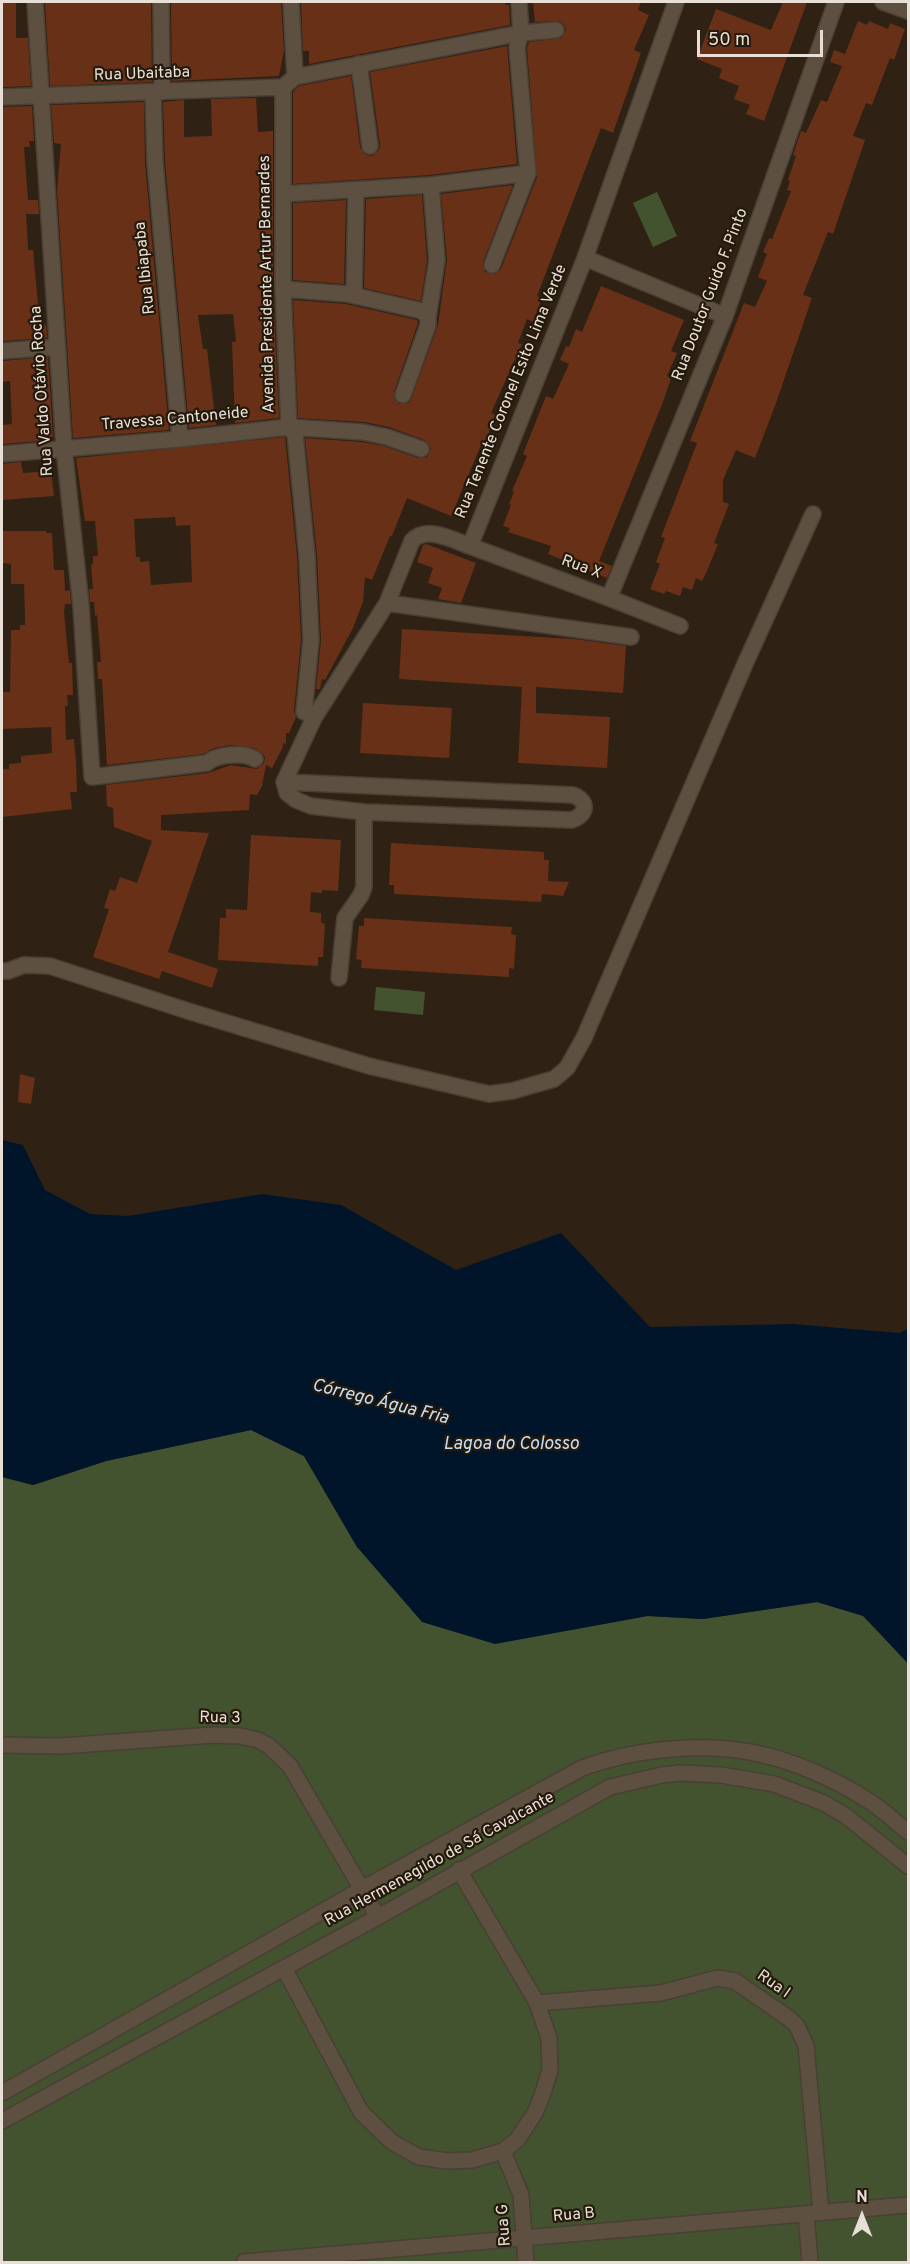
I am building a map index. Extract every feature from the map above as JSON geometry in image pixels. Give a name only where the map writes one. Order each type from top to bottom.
[{"type":"street","name":"Rua Valdo Otávio Rocha","points":[[35,2],[64,448],[81,606],[92,777],[207,763],[213,758],[225,756],[249,755],[255,759]]},
{"type":"street","name":"Rua Ibiapaba","points":[[161,2],[155,162],[180,439]]},
{"type":"street","name":"Avenida Presidente Artur Bernardes","points":[[291,2],[283,194],[283,290],[289,427],[295,434],[308,555],[311,640],[309,715]]},
{"type":"street","points":[[492,265],[528,173],[517,47],[521,33],[519,2]]},
{"type":"street","name":"Rua Tenente Coronel Esito Lima Verde","points":[[309,715],[387,603],[412,541],[417,536],[430,533],[470,546],[585,258],[676,2]]},
{"type":"street","name":"Rua Doutor Guido F. Pinto","points":[[609,598],[725,316],[836,2]]},
{"type":"street","points":[[883,2],[908,11]]},
{"type":"street","name":"Rua Ubaitaba","points":[[2,97],[157,92],[289,82],[359,64],[521,33],[556,30]]},
{"type":"street","points":[[359,64],[370,146]]},
{"type":"street","points":[[283,194],[431,185],[528,173]]},
{"type":"street","points":[[403,395],[425,334],[437,260],[431,185]]},
{"type":"street","points":[[354,295],[356,190]]},
{"type":"street","points":[[585,258],[725,316]]},
{"type":"street","points":[[283,290],[354,295],[422,311],[428,317]]},
{"type":"street","points":[[2,351],[57,347]]},
{"type":"street","name":"Travessa Cantoneide","points":[[2,454],[289,427],[363,432],[387,437],[421,449]]},
{"type":"street","points":[[2,971],[24,965],[50,966],[369,1066],[468,1091],[489,1094],[512,1091],[554,1079],[567,1068],[584,1038],[684,811],[745,664],[813,514]]},
{"type":"street","name":"Rua X","points":[[470,546],[680,626]]},
{"type":"street","points":[[387,603],[631,637]]},
{"type":"street","points":[[284,782],[573,795],[581,798],[585,804],[584,812],[580,818],[572,820],[364,812],[311,807],[287,793],[284,782],[309,715]]},
{"type":"street","points":[[339,978],[345,918],[364,887],[364,812]]},
{"type":"street","name":"Rua 3","points":[[2,1744],[61,1746],[213,1735],[240,1736],[258,1740],[269,1746],[290,1766],[378,1917]]},
{"type":"street","name":"Rua Hermenegildo de Sá Cavalcante","points":[[2,2093],[362,1889],[582,1768],[598,1762],[650,1752],[716,1749],[750,1752],[823,1776],[847,1788],[871,1802],[909,1832]]},
{"type":"street","name":"Rua Hermenegildo de Sá Cavalcante","points":[[2,2121],[378,1917],[598,1792],[623,1784],[681,1773],[721,1775],[774,1784],[824,1803],[846,1816],[909,1866]]},
{"type":"street","points":[[284,1968],[361,2112],[392,2142],[419,2157],[447,2161],[472,2160],[503,2151],[517,2140],[529,2122],[546,2087],[550,2057],[549,2038],[537,2003],[459,1870]]},
{"type":"street","name":"Rua I","points":[[537,2003],[661,1993],[717,1978],[735,1981],[797,2026],[806,2046],[814,2213],[810,2262]]},
{"type":"street","name":"Rua G","points":[[503,2151],[521,2195],[526,2262]]},
{"type":"street","name":"Rua B","points":[[244,2262],[909,2205]]},
{"type":"green space","points":[[657,192],[677,236],[653,247],[633,203]]},
{"type":"green space","points":[[376,987],[425,992],[423,1015],[374,1010]]},
{"type":"green space","points":[[251,1430],[304,1456],[357,1547],[648,1616],[703,1619],[817,1602],[863,1615],[908,1664],[908,2262],[2,2262],[2,1477],[33,1485],[106,1461]]},
{"type":"water","name":"Lagoa do Colosso","points":[[2,1140],[23,1145],[45,1190],[90,1214],[128,1216],[262,1194],[341,1205],[456,1270],[561,1233],[650,1327],[793,1324],[899,1333],[908,1329],[908,1663],[863,1616],[817,1602],[703,1619],[648,1616],[495,1644],[422,1622],[357,1547],[304,1456],[251,1430],[106,1461],[33,1485],[2,1477]]},
{"type":"building","points":[[2,2],[16,2],[16,38],[28,38],[31,86],[2,87]]},
{"type":"building","points":[[45,2],[151,2],[152,82],[50,86]]},
{"type":"building","points":[[171,2],[281,2],[284,51],[279,76],[172,81]]},
{"type":"building","points":[[301,2],[505,2],[505,5],[509,5],[510,25],[309,64],[309,51],[303,51]]},
{"type":"building","points":[[533,2],[641,2],[638,10],[649,15],[634,50],[641,53],[613,133],[601,128],[537,296],[542,298],[533,322],[527,319],[518,343],[522,344],[491,413],[496,415],[451,516],[407,498],[372,580],[365,577],[363,602],[353,628],[325,680],[322,679],[320,689],[316,689],[321,640],[317,555],[305,438],[362,442],[384,446],[418,458],[427,457],[431,448],[424,440],[389,427],[364,422],[298,418],[293,300],[346,304],[417,320],[418,323],[394,392],[394,397],[399,404],[410,402],[438,325],[447,259],[441,194],[513,185],[483,262],[485,272],[494,274],[501,269],[537,177],[527,48],[529,42],[561,38],[566,30],[560,21],[535,22]]},
{"type":"building","points":[[783,2],[807,2],[764,121],[746,114],[750,105],[734,99],[739,86],[719,78],[722,69],[697,59],[716,9],[771,30]]},
{"type":"building","points":[[858,21],[867,25],[869,21],[888,29],[890,23],[905,29],[894,60],[890,58],[872,105],[866,103],[853,136],[865,140],[833,234],[828,232],[803,295],[812,298],[755,458],[736,450],[723,480],[723,502],[729,504],[714,543],[718,544],[707,571],[702,581],[696,578],[692,590],[683,587],[680,596],[666,591],[664,594],[650,589],[660,564],[656,562],[665,538],[661,537],[697,443],[690,441],[744,303],[755,307],[767,281],[758,277],[767,254],[763,252],[769,238],[772,239],[791,191],[787,190],[790,181],[788,180],[801,131],[806,133],[821,100],[827,102],[842,66],[830,62],[834,50],[845,54]]},
{"type":"building","points":[[507,46],[517,164],[430,175],[293,184],[293,92],[299,86],[351,76],[360,147],[366,155],[372,156],[379,150],[380,145],[370,72]]},
{"type":"building","points":[[256,98],[258,132],[273,131],[273,289],[279,418],[235,423],[232,342],[236,342],[233,314],[198,315],[203,349],[207,349],[216,425],[189,428],[165,161],[163,102],[184,100],[184,137],[212,136],[211,99]]},
{"type":"building","points":[[144,102],[145,163],[169,430],[73,438],[57,189],[61,144],[54,143],[51,105]]},
{"type":"building","points":[[32,106],[34,141],[29,141],[30,147],[24,147],[28,200],[38,200],[39,214],[26,214],[28,250],[33,250],[40,326],[46,325],[47,338],[2,341],[2,107]]},
{"type":"building","points":[[422,195],[427,260],[421,301],[364,288],[366,199]]},
{"type":"building","points":[[346,200],[344,284],[293,280],[293,203]]},
{"type":"building","points":[[601,286],[684,320],[671,351],[677,353],[667,376],[671,378],[663,402],[599,561],[612,566],[607,578],[548,554],[551,546],[508,532],[510,528],[503,526],[511,505],[509,504],[514,492],[512,491],[527,456],[523,454],[546,396],[553,399],[569,364],[560,360],[566,346],[569,347],[576,329],[582,332]]},
{"type":"building","points":[[48,357],[53,437],[38,438],[39,441],[2,444],[2,425],[12,424],[10,381],[2,382],[2,361]]},
{"type":"building","points":[[285,437],[297,557],[301,640],[294,711],[296,717],[289,733],[286,733],[286,744],[283,743],[272,768],[266,765],[262,786],[257,795],[250,794],[249,810],[161,815],[161,830],[209,833],[168,952],[218,969],[212,988],[162,971],[159,979],[93,957],[109,909],[104,908],[110,889],[115,891],[120,877],[137,883],[152,841],[114,827],[113,808],[107,806],[106,785],[208,773],[231,765],[257,769],[264,763],[265,757],[254,748],[230,745],[214,748],[203,754],[107,765],[102,679],[98,679],[97,662],[101,662],[97,615],[95,616],[94,602],[90,602],[89,589],[93,589],[91,564],[93,564],[93,556],[98,556],[95,521],[85,521],[76,458]],"holes":[[[175,517],[176,526],[190,525],[192,582],[151,585],[149,561],[140,562],[140,557],[136,557],[134,519]]]},
{"type":"building","points":[[21,462],[23,473],[51,471],[54,496],[2,500],[2,464]]},
{"type":"building","points":[[2,531],[52,533],[54,570],[64,570],[65,591],[70,590],[71,604],[65,604],[64,612],[69,663],[72,663],[73,695],[67,695],[68,706],[65,706],[66,740],[74,739],[76,762],[77,792],[70,792],[72,809],[2,817],[2,769],[9,769],[9,764],[21,763],[21,756],[52,753],[51,727],[2,729],[2,692],[10,692],[11,630],[20,630],[20,625],[25,625],[25,617],[24,584],[11,584],[11,564],[2,563]]},
{"type":"building","points":[[426,544],[476,563],[461,603],[438,599],[442,588],[428,583],[433,568],[417,562],[423,545]]},
{"type":"building","points":[[402,629],[574,639],[626,646],[623,693],[536,687],[536,713],[610,717],[607,768],[518,763],[522,687],[399,679]]},
{"type":"building","points":[[363,703],[452,708],[449,758],[360,753]]},
{"type":"building","points":[[251,835],[341,840],[338,891],[311,892],[310,912],[321,913],[321,923],[325,924],[323,957],[318,957],[318,966],[218,960],[220,918],[226,918],[226,909],[247,910]]},
{"type":"building","points":[[391,843],[544,852],[544,860],[549,860],[548,881],[569,882],[563,896],[542,894],[541,902],[394,894],[394,885],[389,885]]},
{"type":"building","points":[[364,918],[512,927],[511,934],[516,935],[514,969],[509,968],[509,977],[361,968],[362,960],[356,959],[359,926],[364,926]]},
{"type":"building","points":[[20,1074],[35,1078],[31,1104],[18,1102]]},
{"type":"water label","name":"Córrego Água Fria","points":[[380,1403]]}]
